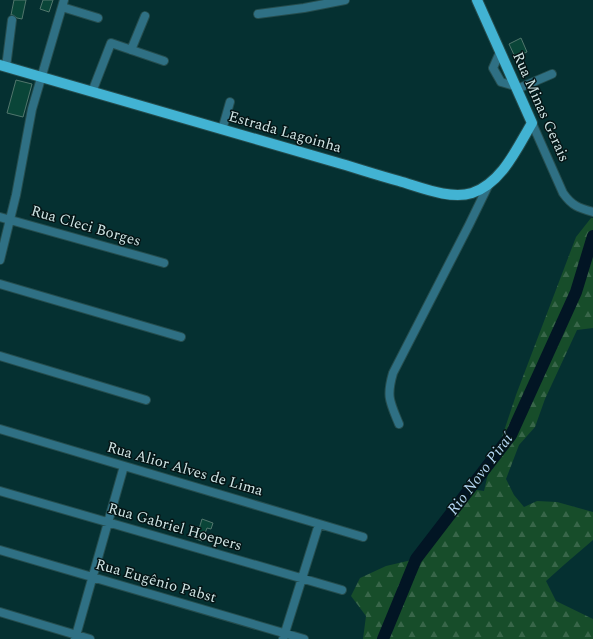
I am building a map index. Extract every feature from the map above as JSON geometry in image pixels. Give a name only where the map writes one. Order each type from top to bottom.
[{"type":"main road","name":"Rua Minas Gerais","points":[[477,0],[532,123]]},
{"type":"main road","name":"Estrada Lagoinha","points":[[3,66],[443,194],[461,195],[471,193],[488,186],[512,156],[532,123]]},
{"type":"street","points":[[258,14],[304,8],[345,0]]},
{"type":"street","points":[[0,260],[10,220],[32,109],[63,4],[98,18]]},
{"type":"street","points":[[131,50],[145,16]]},
{"type":"street","points":[[3,66],[12,20]]},
{"type":"street","points":[[92,92],[111,43],[164,60]]},
{"type":"street","points":[[516,88],[552,74]]},
{"type":"street","points":[[222,130],[230,102]]},
{"type":"street","name":"Rua Minas Gerais","points":[[532,123],[565,197],[573,205],[593,212]]},
{"type":"street","points":[[399,424],[389,397],[389,384],[393,373],[488,186]]},
{"type":"street","name":"Rua Cleci Borges","points":[[0,217],[164,263]]},
{"type":"street","points":[[0,284],[180,337]]},
{"type":"street","points":[[0,356],[146,400]]},
{"type":"street","name":"Rua Alior Alves de Lima","points":[[0,429],[363,536]]},
{"type":"street","points":[[76,637],[124,466]]},
{"type":"street","name":"Rua Gabriel Hoepers","points":[[0,491],[342,590]]},
{"type":"street","points":[[284,636],[319,524]]},
{"type":"street","name":"Rua Eugênio Pabst","points":[[0,550],[284,636],[304,639]]},
{"type":"street","points":[[0,612],[76,637],[90,639]]},
{"type":"green space","points":[[591,218],[593,218],[593,328],[577,330],[545,399],[535,427],[519,445],[506,479],[514,495],[524,507],[537,501],[557,502],[593,512],[593,540],[546,581],[556,601],[593,619],[593,639],[363,639],[366,616],[351,596],[360,578],[386,566],[416,559],[470,489],[484,491],[488,474],[516,395],[576,237]]},
{"type":"building","points":[[14,0],[26,0],[22,19],[11,15]]},
{"type":"building","points":[[43,0],[53,0],[49,12],[40,9]]},
{"type":"building","points":[[521,38],[527,52],[515,57],[509,44]]},
{"type":"building","points":[[16,80],[32,84],[23,117],[7,113]]},
{"type":"building","points":[[202,519],[213,523],[211,529],[207,528],[202,541],[196,539]]},
{"type":"waterway","name":"Rio Novo Piraí","points":[[383,639],[416,559],[511,435],[576,292],[593,236]]}]
